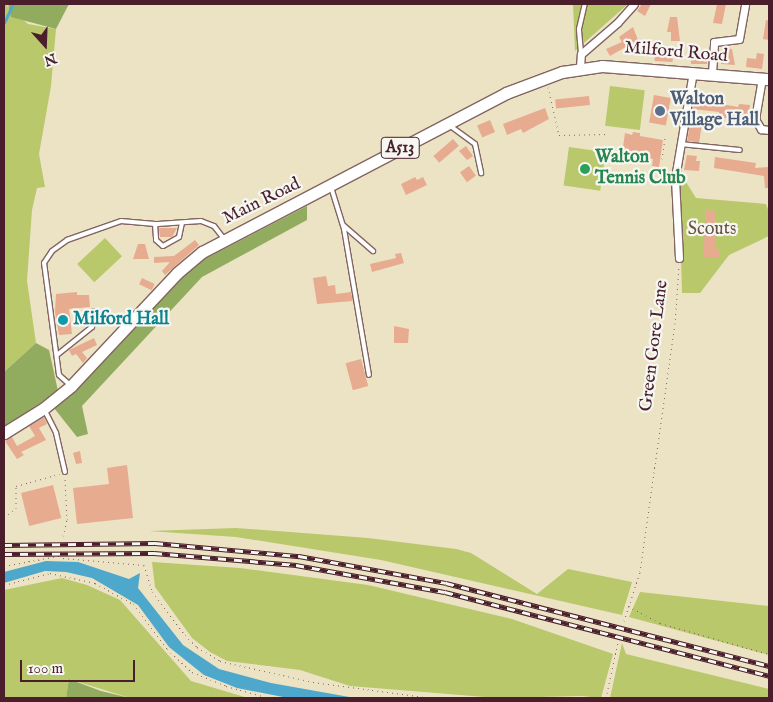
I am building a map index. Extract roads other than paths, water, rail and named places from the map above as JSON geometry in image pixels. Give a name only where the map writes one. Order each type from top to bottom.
[{"type":"highway","name":"Milford Road","points":[[580,67],[619,65],[766,78]]},
{"type":"highway","name":"Main Road","points":[[4,433],[44,408],[71,386],[189,262],[224,239],[331,187],[446,123],[546,77],[580,67]]},
{"type":"street","points":[[580,67],[581,54],[617,23],[634,4]]},
{"type":"street","points":[[712,73],[714,42],[739,38],[744,4]]},
{"type":"street","name":"Green Gore Lane","points":[[679,258],[675,192],[679,144],[693,72]]},
{"type":"street","points":[[766,78],[755,119],[761,129],[769,130]]},
{"type":"lane","points":[[581,54],[579,29],[585,4]]},
{"type":"lane","points":[[680,94],[689,95]]},
{"type":"lane","points":[[446,123],[475,144],[481,173]]},
{"type":"lane","points":[[679,144],[740,150]]},
{"type":"lane","points":[[331,187],[343,225],[369,375]]},
{"type":"lane","points":[[71,386],[59,375],[58,355],[44,263],[52,251],[67,240],[121,221],[155,224],[201,221],[214,226],[224,239]]},
{"type":"lane","points":[[155,224],[156,240],[163,246],[179,237],[182,223]]},
{"type":"lane","points":[[343,225],[373,251]]},
{"type":"lane","points":[[58,355],[92,326],[94,310]]},
{"type":"lane","points":[[44,408],[56,433],[65,472]]},
{"type":"water","points":[[46,561],[78,562],[129,579],[140,573],[138,588],[183,645],[219,669],[271,683],[355,698],[288,698],[237,688],[204,675],[169,647],[138,605],[92,578],[66,572],[45,571],[4,583],[4,572]]},
{"type":"waterway","points":[[4,23],[13,4]]},
{"type":"railway","points":[[4,545],[155,543],[299,556],[446,583],[769,666]]},
{"type":"railway","points":[[4,554],[154,553],[296,565],[445,592],[769,676]]},
{"type":"place","name":"Walton Village Hall","points":[[660,111]]},
{"type":"place","name":"Walton Tennis Club","points":[[585,169]]},
{"type":"place","name":"Milford Hall","points":[[63,320]]},
{"type":"park label","name":"Scouts","points":[[712,230]]}]
